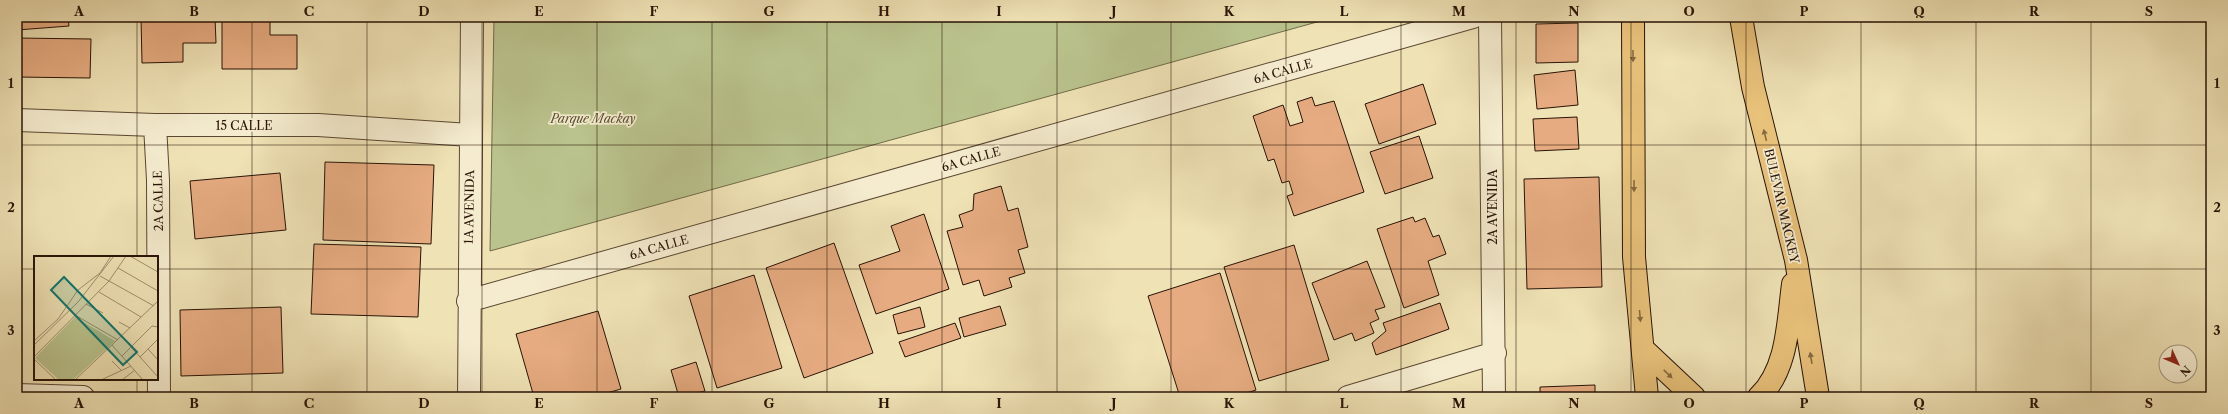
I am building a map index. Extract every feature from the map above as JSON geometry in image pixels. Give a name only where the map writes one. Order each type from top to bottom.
[{"type":"main road","points":[[1633,17],[1634,256],[1647,397]]},
{"type":"main road","name":"BULEVAR MACKEY","points":[[1741,17],[1753,87],[1796,260],[1818,397]]},
{"type":"main road","points":[[1758,397],[1768,389],[1784,353],[1796,260]]},
{"type":"main road","points":[[1643,349],[1694,397]]},
{"type":"street","name":"1A AVENIDA","points":[[468,397],[472,17]]},
{"type":"street","name":"6A CALLE","points":[[468,300],[1473,17]]},
{"type":"street","name":"2A AVENIDA","points":[[1490,17],[1495,353],[1494,397]]},
{"type":"street","name":"15 CALLE","points":[[17,120],[155,125],[318,126],[470,135]]},
{"type":"street","name":"2A CALLE","points":[[155,125],[158,180],[159,397]]},
{"type":"street","points":[[1348,397],[1495,353]]},
{"type":"street","points":[[17,395],[83,397]]},
{"type":"green space","name":"Parque Mackay","points":[[494,17],[1335,17],[490,251]]},
{"type":"building","points":[[17,17],[68,17],[69,26],[17,30]]},
{"type":"building","points":[[141,17],[215,17],[216,43],[183,43],[183,62],[142,63]]},
{"type":"building","points":[[222,17],[270,17],[270,35],[297,35],[297,69],[222,69]]},
{"type":"building","points":[[1578,23],[1578,62],[1536,63],[1536,24]]},
{"type":"building","points":[[17,38],[91,39],[90,78],[17,77]]},
{"type":"building","points":[[1575,70],[1578,105],[1537,109],[1534,75]]},
{"type":"building","points":[[1423,84],[1436,124],[1379,144],[1365,104]]},
{"type":"building","points":[[1312,97],[1315,106],[1334,101],[1364,192],[1294,216],[1287,196],[1293,194],[1289,181],[1282,183],[1274,159],[1268,161],[1253,116],[1283,105],[1290,126],[1303,122],[1297,102]]},
{"type":"building","points":[[1577,117],[1579,149],[1535,151],[1533,119]]},
{"type":"building","points":[[1419,136],[1433,178],[1385,194],[1370,152]]},
{"type":"building","points":[[325,162],[434,165],[431,244],[323,240]]},
{"type":"building","points":[[280,173],[286,230],[195,239],[190,181]]},
{"type":"building","points":[[1599,177],[1602,287],[1527,289],[1524,179]]},
{"type":"building","points":[[1001,186],[1008,211],[1018,208],[1028,247],[1018,250],[1025,273],[1009,278],[1012,287],[984,296],[979,280],[963,285],[947,231],[963,227],[959,215],[973,210],[974,194]]},
{"type":"building","points":[[924,214],[949,289],[876,314],[859,265],[900,251],[891,226]]},
{"type":"building","points":[[1413,217],[1415,222],[1425,218],[1433,237],[1439,235],[1446,254],[1428,261],[1439,295],[1404,308],[1377,229]]},
{"type":"building","points":[[834,243],[873,353],[804,378],[766,268]]},
{"type":"building","points":[[314,244],[421,247],[418,317],[311,314]]},
{"type":"building","points":[[1294,245],[1329,360],[1259,381],[1224,267]]},
{"type":"building","points":[[1367,261],[1385,307],[1375,310],[1379,319],[1370,323],[1374,333],[1355,341],[1352,333],[1334,340],[1312,283]]},
{"type":"building","points":[[1220,273],[1256,390],[1233,397],[1180,397],[1148,296]]},
{"type":"building","points":[[754,275],[782,368],[717,388],[689,296]]},
{"type":"building","points":[[1440,303],[1449,329],[1376,355],[1372,343],[1386,331],[1383,323]]},
{"type":"building","points":[[1000,306],[1006,325],[964,337],[959,318]]},
{"type":"building","points":[[281,307],[283,373],[181,376],[180,310]]},
{"type":"building","points":[[920,307],[925,327],[898,334],[893,315]]},
{"type":"building","points":[[598,311],[621,389],[593,397],[534,397],[516,334]]},
{"type":"building","points":[[955,323],[961,338],[905,357],[899,342]]},
{"type":"building","points":[[696,362],[705,391],[679,397],[671,370]]},
{"type":"building","points":[[1595,385],[1595,397],[1540,397],[1540,387]]},
{"type":"building","points":[[344,393],[420,396],[344,397]]}]
